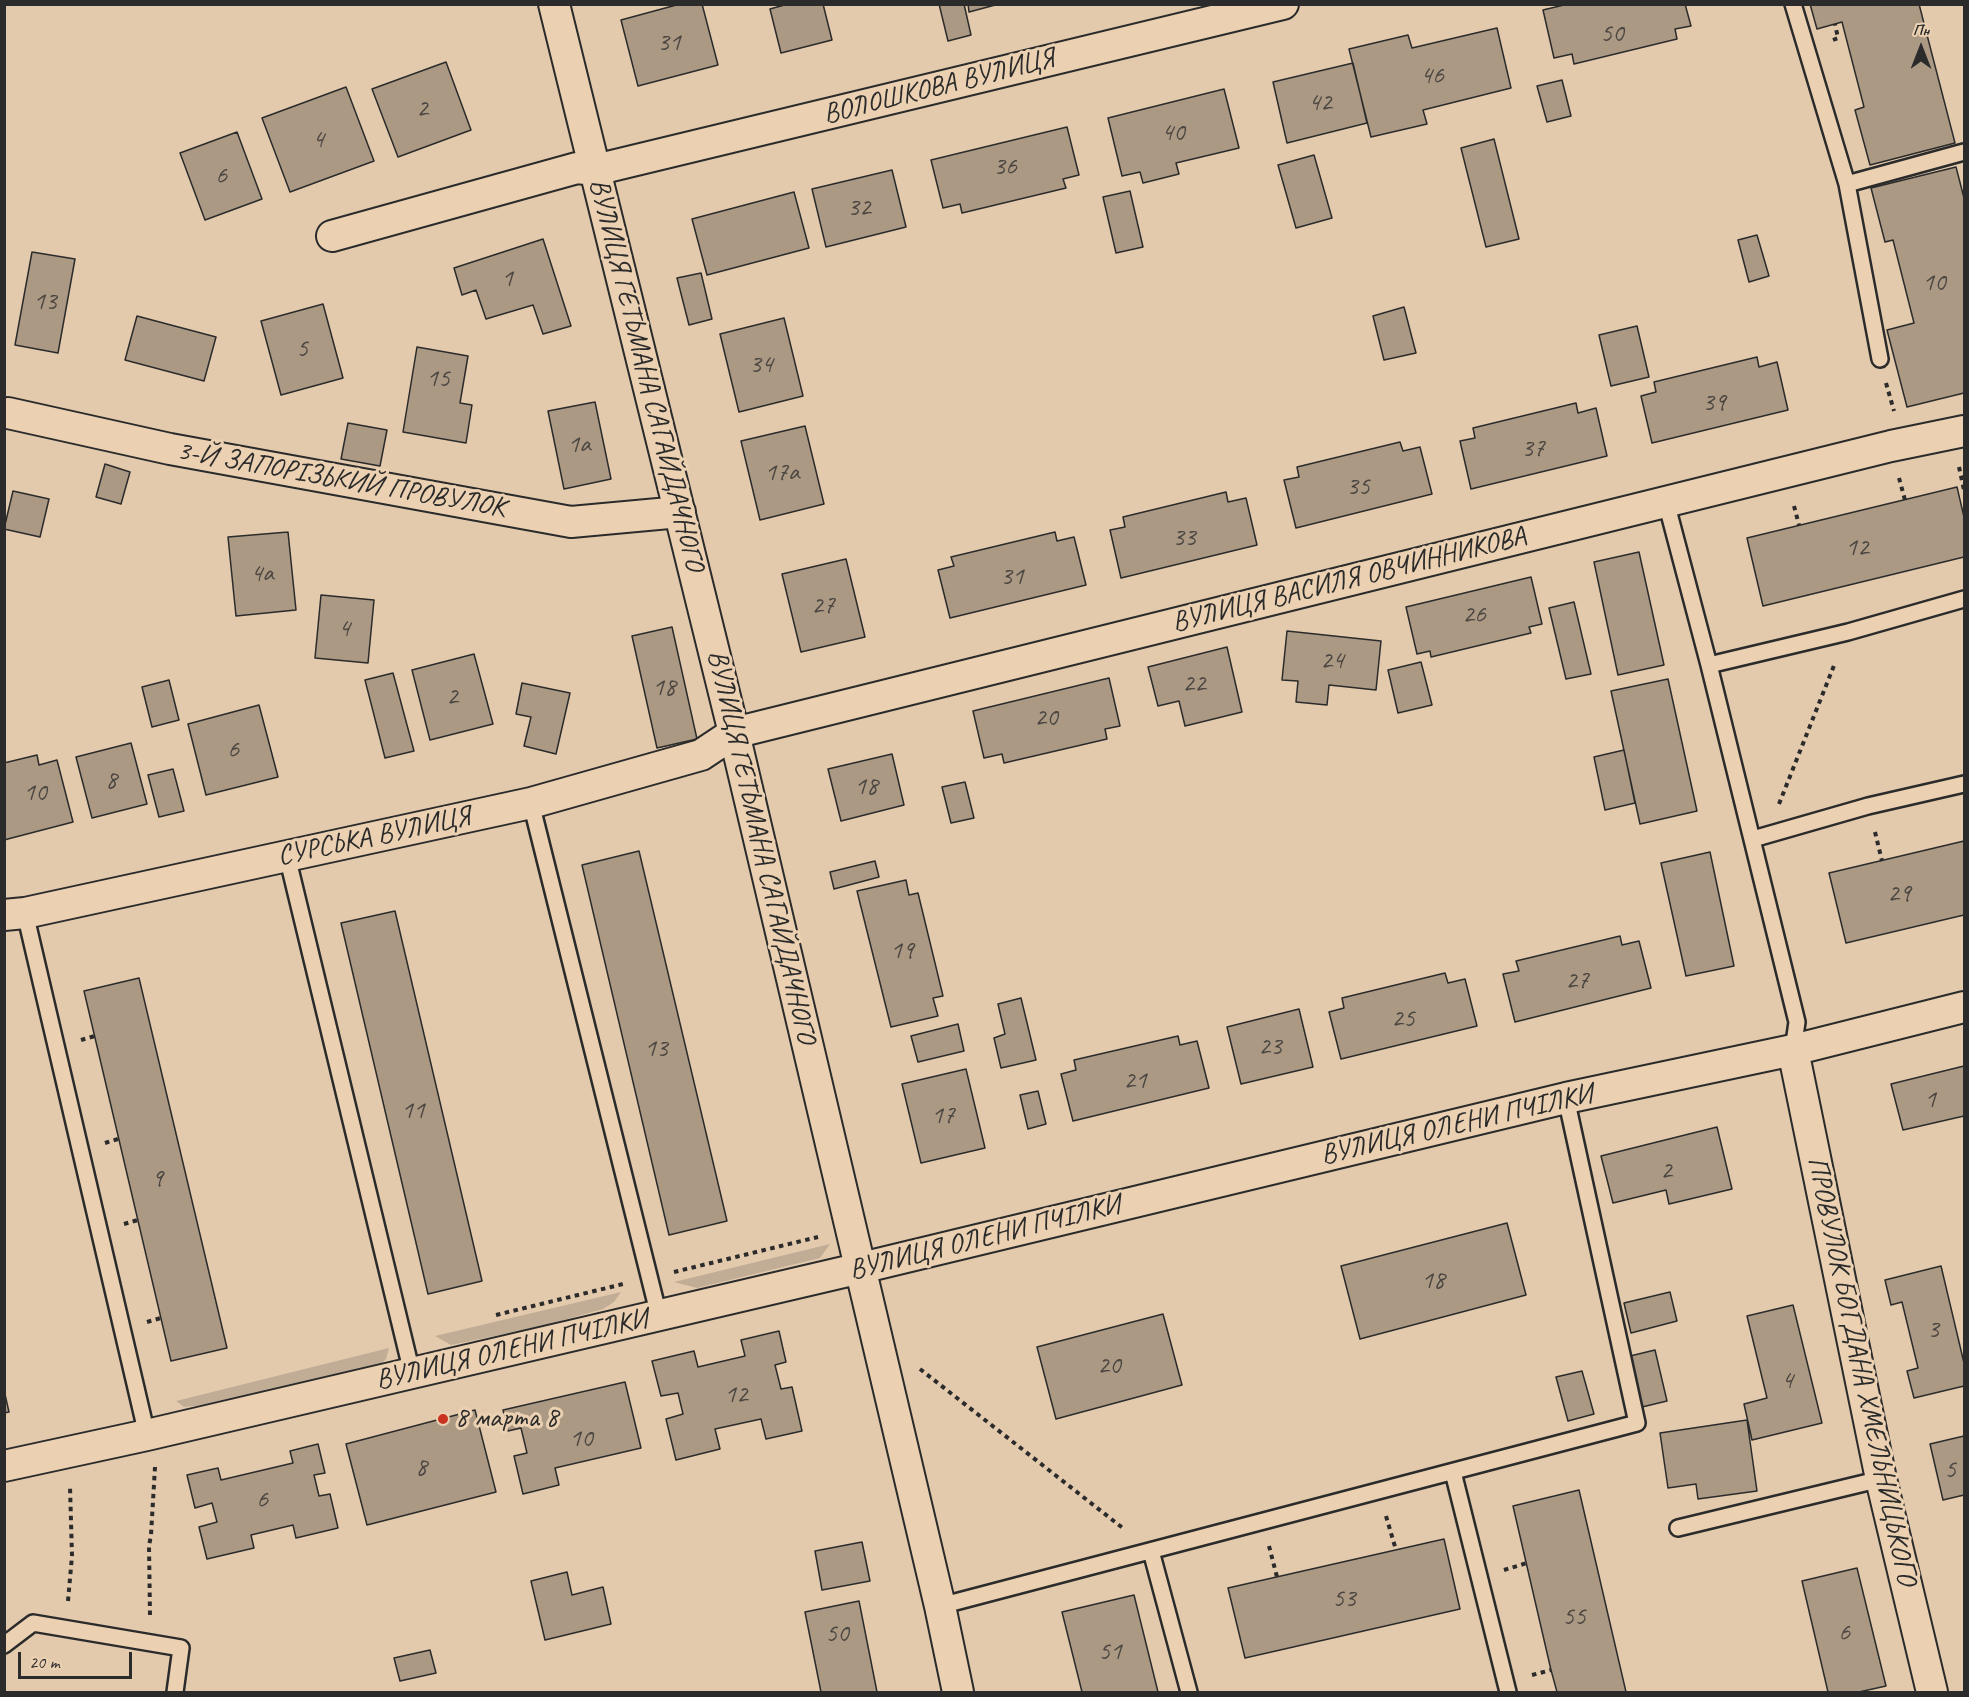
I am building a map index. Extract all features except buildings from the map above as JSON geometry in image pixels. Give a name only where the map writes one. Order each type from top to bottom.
[{"type":"street","name":"ВУЛИЦЯ ГЕТЬМАНА САГАЙДАЧНОГО","points":[[554,4],[734,732],[877,1335],[958,1692]]},
{"type":"street","name":"ВОЛОШКОВА ВУЛИЦЯ","points":[[332,236],[577,168],[595,170],[1283,4]]},
{"type":"street","name":"3-Й ЗАПОРІЗЬКИЙ ПРОВУЛОК","points":[[6,412],[171,449],[571,522],[680,512]]},
{"type":"street","name":"ВУЛИЦЯ ВАСИЛЯ ОВЧИННИКОВА","points":[[734,732],[1903,443],[1965,431]]},
{"type":"street","name":"СУРСЬКА ВУЛИЦЯ","points":[[15,914],[531,803],[701,755],[734,732]]},
{"type":"street","name":"ВУЛИЦЯ ОЛЕНИ ПЧІЛКИ","points":[[4,1466],[659,1316],[1566,1098],[1793,1050],[1965,1007]]},
{"type":"street","name":"ПРОВУЛОК БОГДАНА ХМЕЛЬНИЦЬКОГО","points":[[1793,1050],[1881,1479],[1932,1692]]},
{"type":"lane","points":[[1793,4],[1847,184],[1880,358]]},
{"type":"lane","points":[[1847,184],[1965,152]]},
{"type":"lane","points":[[1666,502],[1753,839],[1797,1022],[1793,1050]]},
{"type":"lane","points":[[1709,665],[1848,632],[1965,599]]},
{"type":"lane","points":[[1753,839],[1868,806],[1965,784]]},
{"type":"lane","points":[[531,803],[659,1316]]},
{"type":"lane","points":[[287,856],[412,1373]]},
{"type":"lane","points":[[15,914],[147,1435]]},
{"type":"lane","points":[[940,1606],[1637,1423],[1566,1098]]},
{"type":"lane","points":[[1453,1472],[1509,1692]]},
{"type":"lane","points":[[1678,1528],[1881,1479]]},
{"type":"lane","points":[[1151,1551],[1188,1692]]},
{"type":"lane","points":[[4,1645],[33,1623],[181,1648],[175,1692]]},
{"type":"path","points":[[1880,358],[1903,443]]},
{"type":"path","points":[[1771,834],[1774,817],[1848,632]]},
{"type":"path","points":[[877,1335],[1151,1551]]},
{"type":"path","points":[[147,1435],[155,1468],[149,1545],[150,1643]]},
{"type":"path","points":[[65,1629],[72,1556],[69,1452]]},
{"type":"path","points":[[1380,1491],[1396,1550]]},
{"type":"shaded area","points":[[830,1244],[820,1258],[697,1288],[674,1282]]},
{"type":"shaded area","points":[[621,1292],[614,1302],[603,1309],[542,1326],[451,1345],[435,1336]]},
{"type":"shaded area","points":[[389,1348],[386,1359],[381,1364],[216,1404],[184,1407],[176,1401]]},
{"type":"place","name":"8 марта 8","points":[[443,1419]]}]
